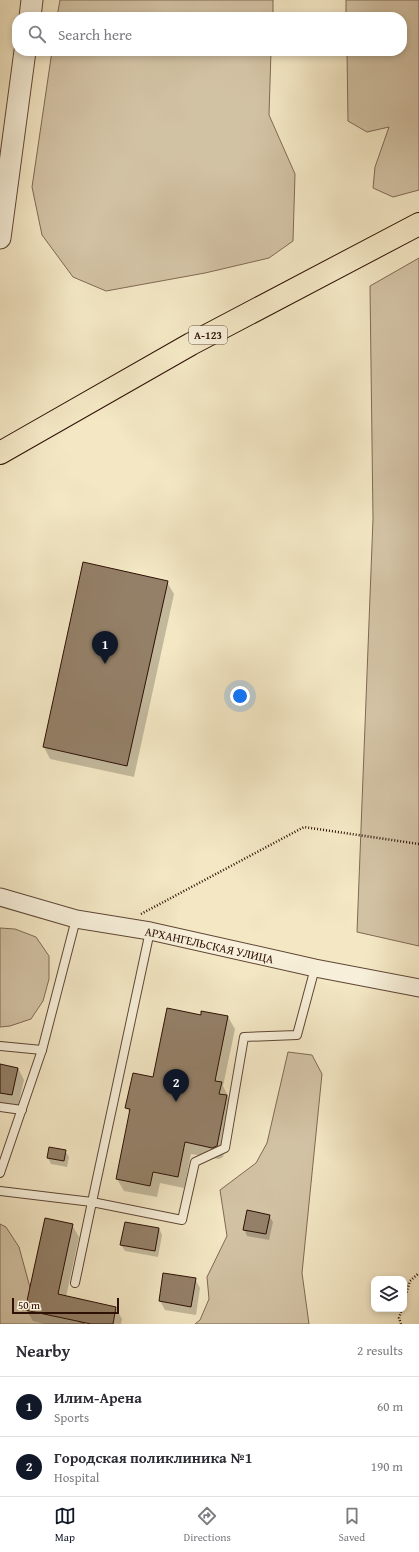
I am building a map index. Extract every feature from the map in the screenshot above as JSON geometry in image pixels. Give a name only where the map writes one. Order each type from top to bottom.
[{"type":"main road","name":"А-123","points":[[0,453],[192,344],[419,224]]},
{"type":"street","points":[[31,12],[32,0]]},
{"type":"street","points":[[1,227],[24,56]]},
{"type":"street","name":"АРХАНГЕЛЬСКАЯ УЛИЦА","points":[[0,897],[76,918],[150,931],[315,968],[419,988]]},
{"type":"lane","points":[[0,1173],[42,1050],[76,918]]},
{"type":"lane","points":[[75,1283],[150,931]]},
{"type":"lane","points":[[0,1191],[92,1202],[182,1220],[195,1162],[225,1148],[244,1037],[297,1035],[315,968]]},
{"type":"lane","points":[[0,1046],[42,1050]]},
{"type":"lane","points":[[0,1107],[22,1110]]},
{"type":"path","points":[[119,926],[304,827],[419,844]]},
{"type":"path","points":[[407,1291],[410,1281],[419,1273]]},
{"type":"path","points":[[401,1312],[399,1318],[401,1324]]},
{"type":"shaded area","points":[[60,0],[273,0],[273,12],[58,12]]},
{"type":"shaded area","points":[[346,0],[419,0],[419,190],[393,197],[373,188],[375,167],[389,127],[367,132],[348,121],[347,56],[407,56],[407,12],[346,12]]},
{"type":"shaded area","points":[[51,56],[271,56],[269,115],[295,174],[293,241],[269,258],[205,273],[106,291],[73,277],[42,235],[32,187]]},
{"type":"shaded area","points":[[419,258],[419,946],[357,932],[373,519],[370,286]]},
{"type":"shaded area","points":[[0,928],[15,929],[36,937],[49,956],[49,979],[43,1001],[31,1019],[10,1026],[0,1027]]},
{"type":"shaded area","points":[[288,1052],[312,1055],[322,1074],[302,1273],[309,1324],[195,1324],[200,1320],[209,1299],[207,1277],[227,1236],[220,1190],[256,1163],[267,1143]]},
{"type":"shaded area","points":[[0,1224],[6,1227],[19,1247],[31,1291],[47,1308],[85,1324],[0,1324]]},
{"type":"building","points":[[83,562],[168,581],[127,766],[43,747]]},
{"type":"building","points":[[167,1008],[201,1015],[201,1011],[228,1016],[215,1081],[222,1082],[219,1094],[227,1095],[217,1146],[212,1148],[185,1142],[178,1177],[153,1172],[150,1186],[116,1179],[130,1109],[125,1108],[133,1073],[153,1077]]},
{"type":"building","points":[[0,1064],[18,1068],[12,1095],[0,1093]]},
{"type":"building","points":[[49,1147],[66,1150],[64,1161],[47,1158]]},
{"type":"building","points":[[247,1210],[270,1215],[266,1234],[243,1230]]},
{"type":"building","points":[[45,1218],[73,1224],[58,1294],[116,1307],[113,1324],[91,1324],[25,1310]]},
{"type":"building","points":[[125,1222],[159,1228],[155,1251],[120,1245]]},
{"type":"building","points":[[163,1273],[196,1278],[191,1307],[159,1301]]},
{"type":"place","name":"Илим-Арена","points":[[105,664]]},
{"type":"place","name":"Городская поликлиника №1","points":[[176,1102]]}]
